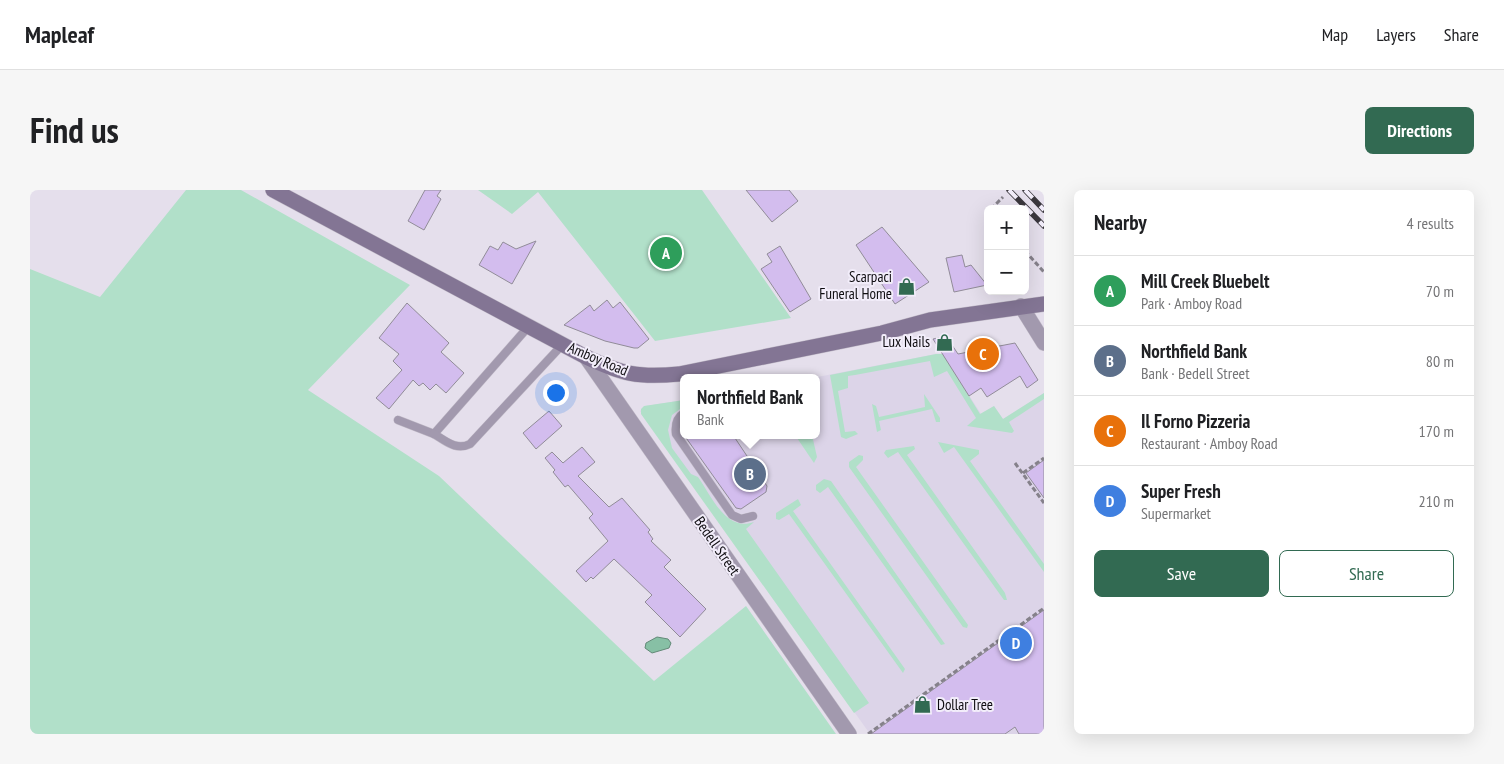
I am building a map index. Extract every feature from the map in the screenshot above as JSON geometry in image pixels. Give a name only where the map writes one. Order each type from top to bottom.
[{"type":"main road","name":"Amboy Road","points":[[273,190],[586,357],[628,374],[652,376],[679,374],[882,333],[930,320],[1044,304]]},
{"type":"street","points":[[1021,306],[1044,343]]},
{"type":"street","name":"Bedell Street","points":[[586,357],[849,734]]},
{"type":"lane","points":[[434,434],[529,326]]},
{"type":"lane","points":[[398,420],[434,434],[456,447],[464,447],[470,444],[563,344]]},
{"type":"lane","points":[[680,415],[675,425],[676,434],[732,515],[741,519],[753,516]]},
{"type":"path","points":[[995,205],[1003,197]]},
{"type":"path","points":[[1029,255],[1044,272]]},
{"type":"path","points":[[1022,473],[1044,458]]},
{"type":"path","points":[[1015,463],[1044,504]]},
{"type":"path","points":[[868,734],[1044,608]]},
{"type":"shaded area","points":[[186,190],[241,190],[410,285],[308,390],[439,476],[654,681],[746,606],[836,734],[30,734],[30,269],[100,297]]},
{"type":"shaded area","points":[[478,190],[702,190],[791,318],[655,341],[538,192],[512,214]]},
{"type":"shaded area","points":[[943,354],[981,414],[994,406],[1003,419],[1044,393],[1044,734],[870,734],[640,411],[645,406],[680,401],[680,439],[820,439],[820,376]]},
{"type":"shaded area","points":[[943,354],[980,414],[994,406],[1003,419],[1044,393],[1044,399],[1009,422],[1014,431],[1012,433],[967,426],[976,418],[947,371],[934,377],[930,361],[848,376],[848,388],[838,391],[845,432],[855,431],[858,434],[846,439],[841,437],[830,375]]},
{"type":"shaded area","points":[[924,394],[940,418],[940,422],[936,422],[932,409],[879,421],[881,430],[877,432],[872,404],[876,406],[879,417],[925,407]]},
{"type":"shaded area","points":[[680,401],[680,409],[672,415],[668,430],[672,448],[691,474],[698,477],[721,511],[735,522],[744,524],[754,522],[746,529],[869,703],[854,713],[641,414],[641,409],[644,406]]},
{"type":"shaded area","points":[[798,439],[813,439],[817,457],[814,463]]},
{"type":"shaded area","points":[[938,442],[979,450],[979,454],[970,461],[1044,564],[1044,572],[954,447],[944,453]]},
{"type":"shaded area","points":[[914,446],[915,449],[907,455],[1005,593],[1007,600],[1004,600],[898,452],[888,458],[884,453],[886,450]]},
{"type":"shaded area","points":[[859,455],[863,456],[863,460],[856,467],[968,625],[967,628],[963,627],[849,467],[849,462]]},
{"type":"shaded area","points":[[824,479],[831,481],[945,644],[941,645],[828,487],[820,493],[816,490],[816,485]]},
{"type":"shaded area","points":[[798,499],[801,505],[793,511],[905,669],[903,673],[789,514],[779,520],[776,519],[776,513]]},
{"type":"shaded area","points":[[657,637],[668,639],[671,643],[669,648],[652,653],[645,648],[646,643]]},
{"type":"building","points":[[425,190],[441,190],[437,196],[441,199],[424,230],[408,221]]},
{"type":"building","points":[[746,190],[789,190],[798,201],[772,222]]},
{"type":"building","points":[[882,227],[929,282],[895,304],[856,245]]},
{"type":"building","points":[[536,241],[512,284],[479,265],[490,246],[498,250],[503,242],[516,249]]},
{"type":"building","points":[[780,246],[811,299],[790,312],[761,269],[772,262],[767,254]]},
{"type":"building","points":[[962,255],[965,267],[971,265],[984,281],[984,286],[954,292],[946,258]]},
{"type":"building","points":[[607,300],[613,308],[620,302],[649,339],[638,348],[634,348],[605,341],[564,325],[590,305],[594,311]]},
{"type":"building","points":[[407,303],[449,343],[441,352],[464,373],[446,393],[436,384],[430,390],[423,383],[419,386],[413,380],[389,409],[376,398],[402,370],[393,361],[399,354],[379,338]]},
{"type":"building","points":[[946,336],[958,354],[1015,343],[1038,380],[1027,388],[1020,376],[987,397],[981,388],[969,396],[933,339]]},
{"type":"building","points":[[549,411],[562,426],[536,449],[523,433]]},
{"type":"building","points":[[687,439],[736,439],[767,486],[766,492],[741,509],[736,508]]},
{"type":"building","points":[[582,447],[595,462],[578,476],[609,507],[622,498],[650,530],[648,532],[653,539],[651,541],[671,560],[664,567],[706,609],[680,637],[645,602],[652,595],[614,559],[593,579],[591,577],[586,582],[576,571],[608,541],[589,518],[593,514],[568,485],[565,487],[545,458],[552,452],[563,463]]},
{"type":"building","points":[[1044,460],[1044,498],[1026,473]]},
{"type":"building","points":[[1044,610],[1044,734],[1019,734],[1015,727],[1005,734],[871,734]]},
{"type":"railway","points":[[1009,190],[1044,226]]},
{"type":"railway","points":[[1025,190],[1044,210]]},
{"type":"place","name":"Mill Creek Bluebelt","points":[[666,253]]},
{"type":"place","name":"Scarpaci Funeral Home","points":[[906,286]]},
{"type":"place","name":"Lux Nails","points":[[944,342]]},
{"type":"place","name":"Il Forno Pizzeria","points":[[983,354]]},
{"type":"place","name":"Northfield Bank","points":[[750,474]]},
{"type":"place","name":"Super Fresh","points":[[1016,643]]},
{"type":"place","name":"Dollar Tree","points":[[923,705]]}]
